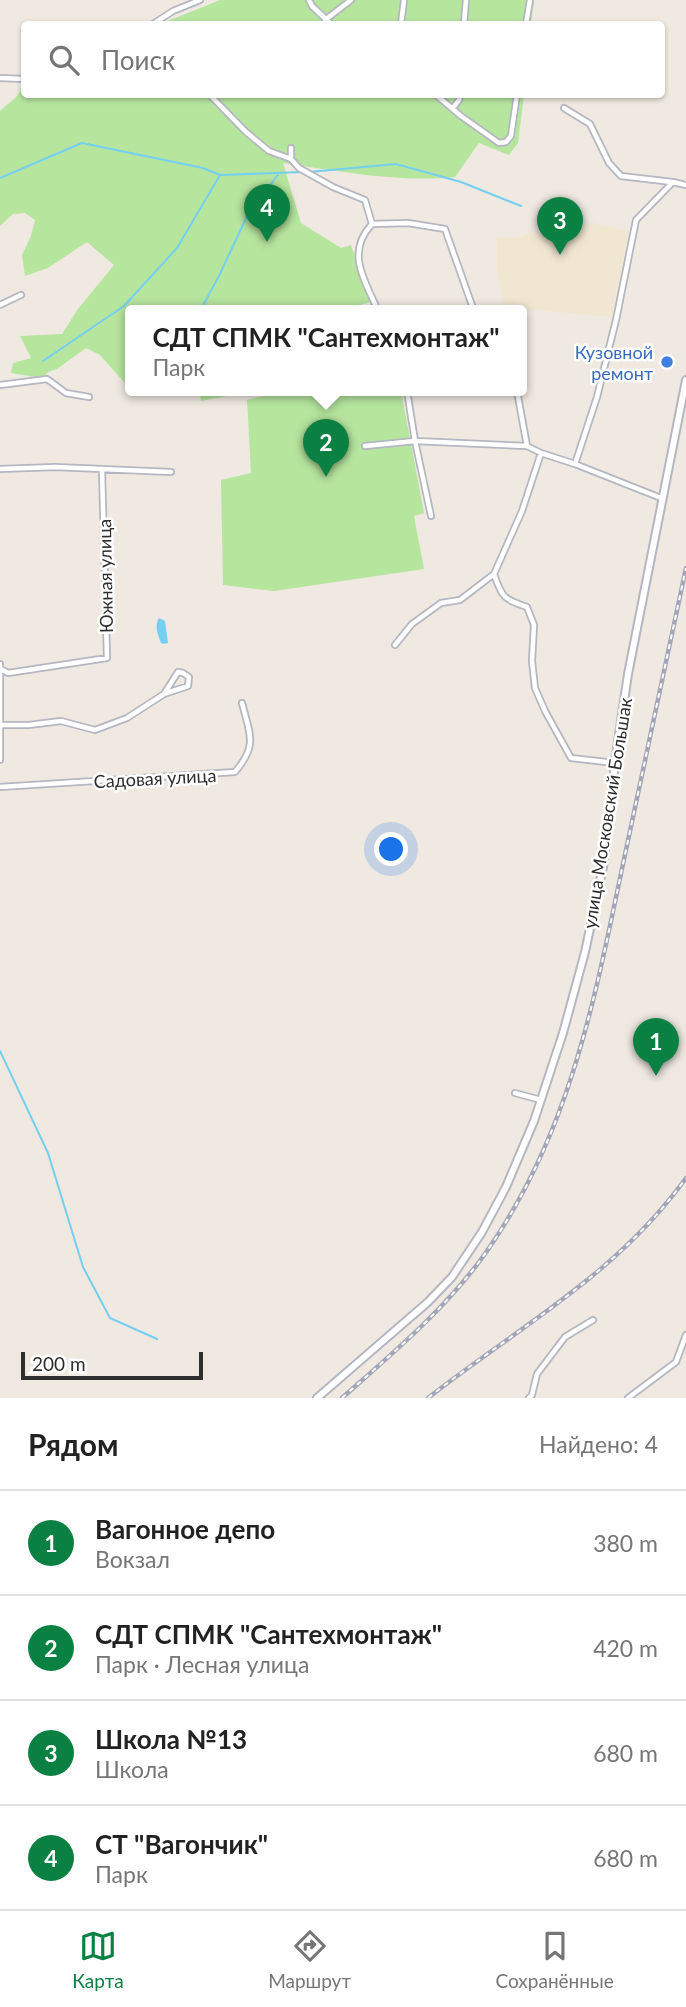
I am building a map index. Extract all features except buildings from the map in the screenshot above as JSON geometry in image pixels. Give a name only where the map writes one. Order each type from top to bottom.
[{"type":"street","points":[[158,21],[173,11],[200,0]]},
{"type":"street","points":[[309,0],[324,20],[351,0]]},
{"type":"street","points":[[401,21],[404,0]]},
{"type":"street","points":[[464,21],[466,0]]},
{"type":"street","points":[[526,21],[530,0]]},
{"type":"street","points":[[0,78],[21,79]]},
{"type":"street","points":[[213,98],[269,151],[291,159],[299,168],[322,181],[365,200],[372,224]]},
{"type":"street","points":[[440,98],[499,143],[506,142],[511,136],[516,98]]},
{"type":"street","points":[[453,108],[460,98]]},
{"type":"street","points":[[564,108],[590,124],[609,163],[621,176],[686,185]]},
{"type":"street","points":[[291,148],[291,159]]},
{"type":"street","points":[[575,464],[597,397],[636,220],[673,182]]},
{"type":"street","points":[[375,305],[357,261],[361,235],[372,224],[408,223],[444,229],[472,305]]},
{"type":"street","points":[[0,305],[21,295]]},
{"type":"street","points":[[0,385],[47,379],[66,393],[89,397]]},
{"type":"street","name":"улица Московский Большак","points":[[317,1398],[428,1302],[452,1277],[482,1232],[506,1187],[541,1100],[585,952],[603,867],[628,674],[686,380]]},
{"type":"street","points":[[408,396],[432,516]]},
{"type":"street","points":[[518,396],[527,446]]},
{"type":"street","points":[[365,446],[415,441],[527,446],[661,498]]},
{"type":"street","points":[[395,645],[412,624],[441,603],[460,600],[494,574],[522,511],[541,453]]},
{"type":"street","points":[[0,469],[55,467],[171,472]]},
{"type":"street","name":"Южная улица","points":[[8,673],[107,658],[102,470]]},
{"type":"street","points":[[494,574],[500,592],[510,601],[527,607],[534,625],[532,661],[535,688],[571,758],[615,763]]},
{"type":"street","points":[[1,667],[8,673],[1,679]]},
{"type":"street","points":[[0,760],[1,667]]},
{"type":"street","points":[[1,725],[61,721],[95,730],[127,719],[164,694],[188,686],[189,677],[177,672],[164,694]]},
{"type":"street","name":"Садовая улица","points":[[0,787],[235,772],[246,759],[251,738],[242,704]]},
{"type":"street","points":[[515,1093],[541,1100]]},
{"type":"street","points":[[529,1398],[537,1374],[565,1337],[593,1320]]},
{"type":"street","points":[[628,1398],[676,1362],[686,1335]]},
{"type":"shaded area","points":[[590,222],[629,231],[612,317],[527,309],[527,305],[505,305],[497,273],[497,238],[520,237],[529,233],[563,233]]},
{"type":"green space","points":[[220,0],[534,0],[531,21],[168,21]]},
{"type":"green space","points":[[21,90],[21,98],[524,98],[518,143],[509,155],[479,143],[455,177],[391,177],[283,163],[301,223],[341,248],[351,245],[370,302],[360,305],[125,305],[125,383],[100,355],[86,348],[42,378],[11,373],[13,363],[31,358],[20,336],[62,334],[78,309],[114,265],[87,242],[48,268],[25,276],[22,255],[35,220],[25,213],[13,214],[0,226],[0,111]]},
{"type":"green space","points":[[200,396],[226,396],[201,401]]},
{"type":"green space","points":[[263,396],[402,396],[424,513],[414,516],[424,569],[274,591],[223,585],[221,480],[251,473],[247,400]]},
{"type":"water","points":[[159,618],[165,621],[168,643],[161,643],[157,627]]},
{"type":"waterway","points":[[0,178],[82,143],[203,168],[220,175],[303,172]]},
{"type":"waterway","points":[[309,172],[396,164],[461,182],[521,206]]},
{"type":"waterway","points":[[43,361],[124,306],[177,248],[220,175]]},
{"type":"waterway","points":[[203,305],[249,212],[278,175]]},
{"type":"waterway","points":[[0,1051],[48,1153],[83,1267],[110,1318],[157,1339]]},
{"type":"railway","points":[[342,1398],[419,1329],[455,1292],[487,1251],[515,1206],[559,1113],[575,1065],[601,966],[686,568]]},
{"type":"railway","points":[[428,1398],[598,1271],[659,1212],[686,1178]]},
{"type":"place","name":"СТ \"Вагончик\"","points":[[267,242]]},
{"type":"place","name":"Школа №13","points":[[560,255]]},
{"type":"place","name":"Кузовной ремонт","points":[[667,362]]},
{"type":"place","name":"СДТ СПМК \"Сантехмонтаж\"","points":[[326,477]]},
{"type":"place","name":"Вагонное депо","points":[[656,1076]]}]
